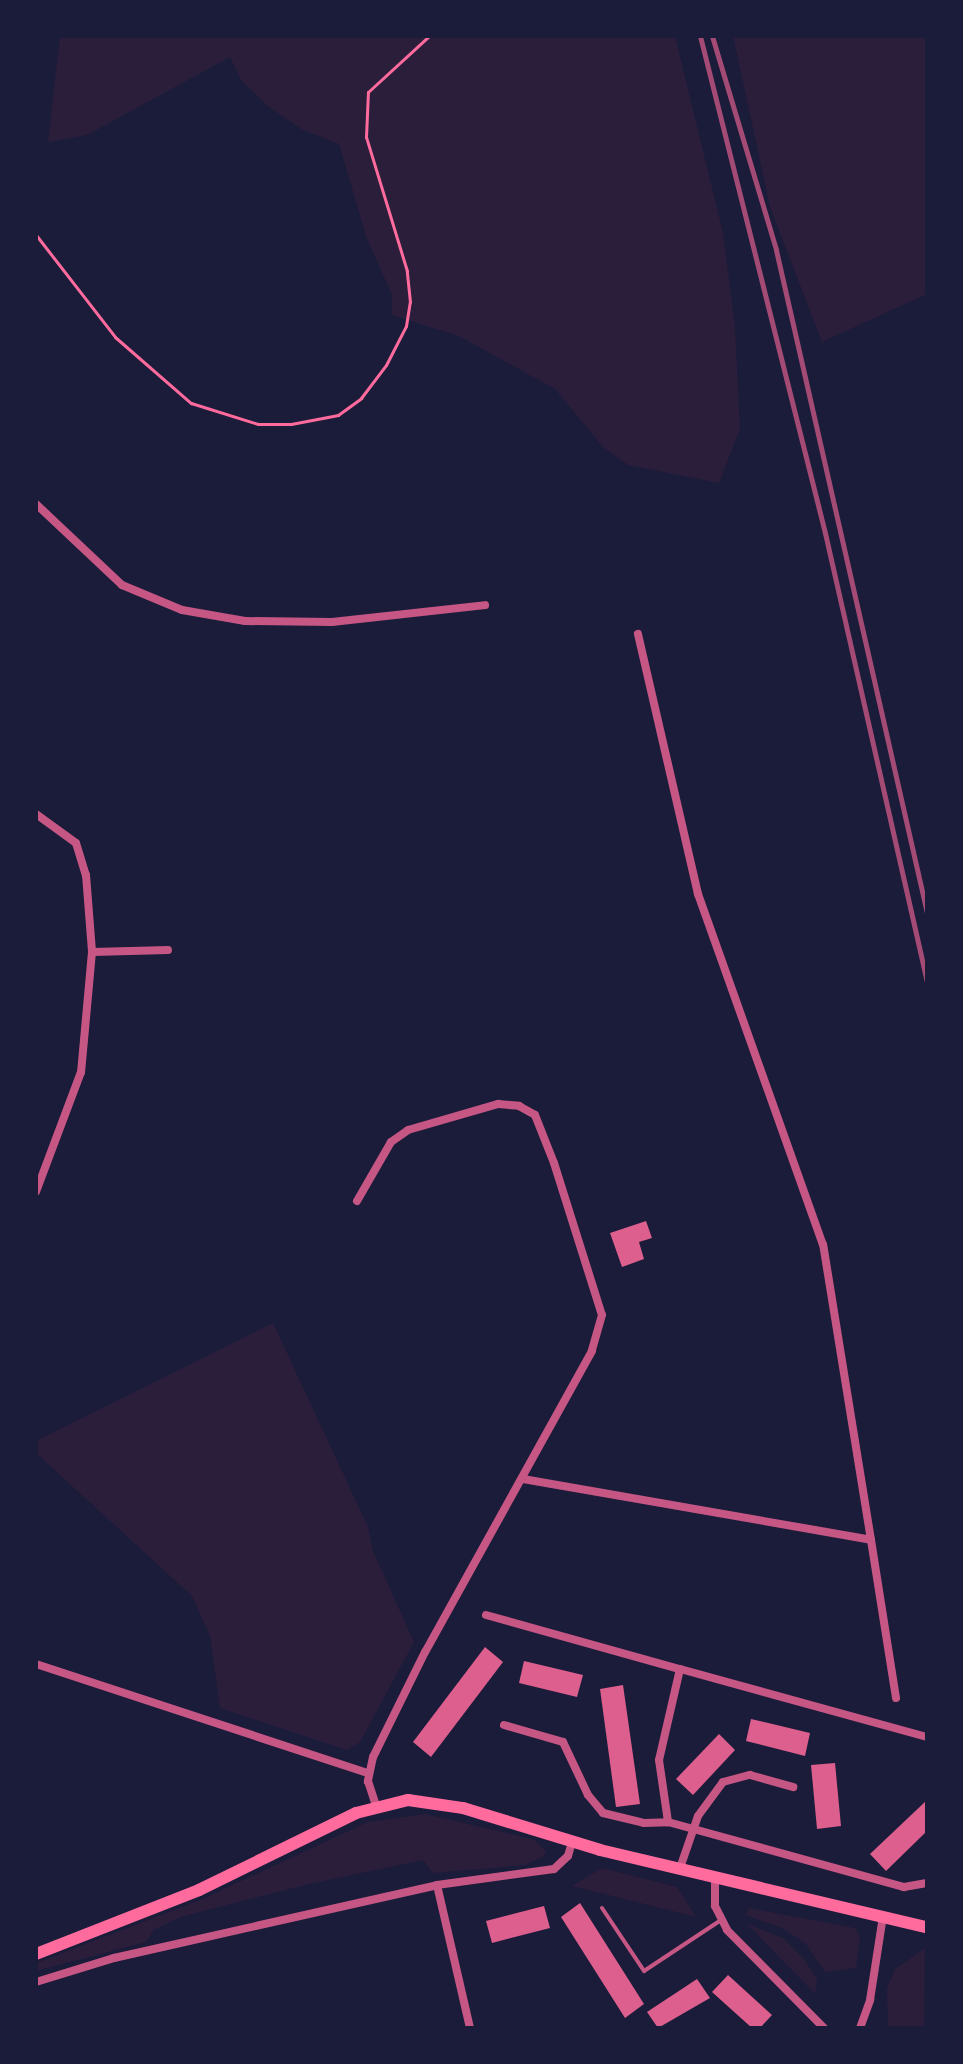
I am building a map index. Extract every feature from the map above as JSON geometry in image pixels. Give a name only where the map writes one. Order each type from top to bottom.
[{"type":"main road","points":[[36,1954],[199,1890],[376,1806],[437,1803],[715,1879],[927,1927]]},
{"type":"street","points":[[36,504],[122,585],[182,610],[245,621],[332,622],[485,605]]},
{"type":"street","points":[[638,634],[698,894],[823,1245],[896,1698]]},
{"type":"street","points":[[36,814],[65,832],[79,851],[86,875],[92,952],[81,1072],[36,1192]]},
{"type":"street","points":[[92,952],[168,950]]},
{"type":"street","points":[[357,1201],[391,1142],[408,1130],[498,1104],[535,1115],[602,1315],[592,1351],[425,1652],[368,1773],[376,1806]]},
{"type":"street","points":[[523,1479],[871,1540]]},
{"type":"street","points":[[486,1615],[927,1737]]},
{"type":"street","points":[[36,1664],[368,1773]]},
{"type":"street","points":[[668,1822],[659,1760],[680,1669]]},
{"type":"street","points":[[504,1725],[563,1742],[588,1795],[603,1813],[644,1823],[668,1822],[694,1827],[904,1887],[927,1883]]},
{"type":"street","points":[[680,1868],[708,1798],[730,1779],[750,1775],[793,1787]]},
{"type":"street","points":[[36,1982],[114,1958],[437,1885],[554,1869],[568,1856],[572,1842]]},
{"type":"street","points":[[715,1879],[715,1906],[721,1920],[824,2028]]},
{"type":"street","points":[[437,1885],[470,2028]]},
{"type":"street","points":[[860,2028],[870,2000],[883,1916]]},
{"type":"lane","points":[[602,1908],[644,1971],[721,1920]]},
{"type":"path","points":[[36,235],[115,337],[191,403],[258,424],[291,424],[338,415],[361,398],[386,365],[406,326],[410,302],[407,271],[366,137],[368,92],[429,36]]},
{"type":"shaded area","points":[[60,36],[675,36],[723,233],[735,327],[740,429],[719,483],[628,465],[603,447],[555,389],[459,336],[392,315],[392,295],[366,236],[339,144],[301,129],[268,106],[241,80],[230,57],[87,135],[48,142]]},
{"type":"shaded area","points":[[733,36],[927,36],[927,294],[822,342],[770,207]]},
{"type":"shaded area","points":[[273,1323],[368,1527],[373,1551],[414,1642],[360,1742],[347,1750],[220,1708],[210,1636],[192,1596],[36,1453],[36,1441]]},
{"type":"shaded area","points":[[425,1814],[533,1839],[546,1851],[544,1856],[526,1865],[433,1873],[423,1860],[309,1884],[180,1917],[154,1930],[146,1942],[36,1971],[36,1963],[200,1900],[368,1822]]},
{"type":"shaded area","points":[[602,1868],[677,1887],[696,1917],[572,1886]]},
{"type":"shaded area","points":[[749,1908],[855,1928],[860,1936],[856,1968],[825,1972],[806,1944],[784,1929],[746,1915]]},
{"type":"shaded area","points":[[747,1924],[783,1938],[805,1960],[817,1980],[815,1994]]},
{"type":"shaded area","points":[[925,1948],[924,2028],[888,2028],[887,1988],[895,1969]]},
{"type":"building","points":[[646,1221],[652,1238],[639,1242],[644,1259],[622,1267],[610,1233]]},
{"type":"building","points":[[485,1647],[503,1662],[431,1757],[413,1742]]},
{"type":"building","points":[[524,1661],[583,1675],[577,1697],[519,1683]]},
{"type":"building","points":[[623,1685],[640,1804],[616,1807],[600,1689]]},
{"type":"building","points":[[751,1719],[810,1733],[805,1756],[746,1741]]},
{"type":"building","points":[[719,1734],[735,1750],[693,1795],[676,1779]]},
{"type":"building","points":[[835,1763],[841,1826],[817,1829],[811,1765]]},
{"type":"building","points":[[927,1800],[927,1831],[886,1871],[870,1854]]},
{"type":"building","points":[[580,1903],[644,2004],[625,2018],[561,1917]]},
{"type":"building","points":[[544,1906],[550,1928],[492,1943],[486,1921]]},
{"type":"building","points":[[728,1975],[772,2015],[760,2028],[752,2028],[712,1992]]},
{"type":"building","points":[[697,1979],[710,1998],[658,2028],[647,2012]]},
{"type":"railway","points":[[700,36],[825,533],[927,981]]},
{"type":"railway","points":[[712,36],[776,250],[927,913]]}]
